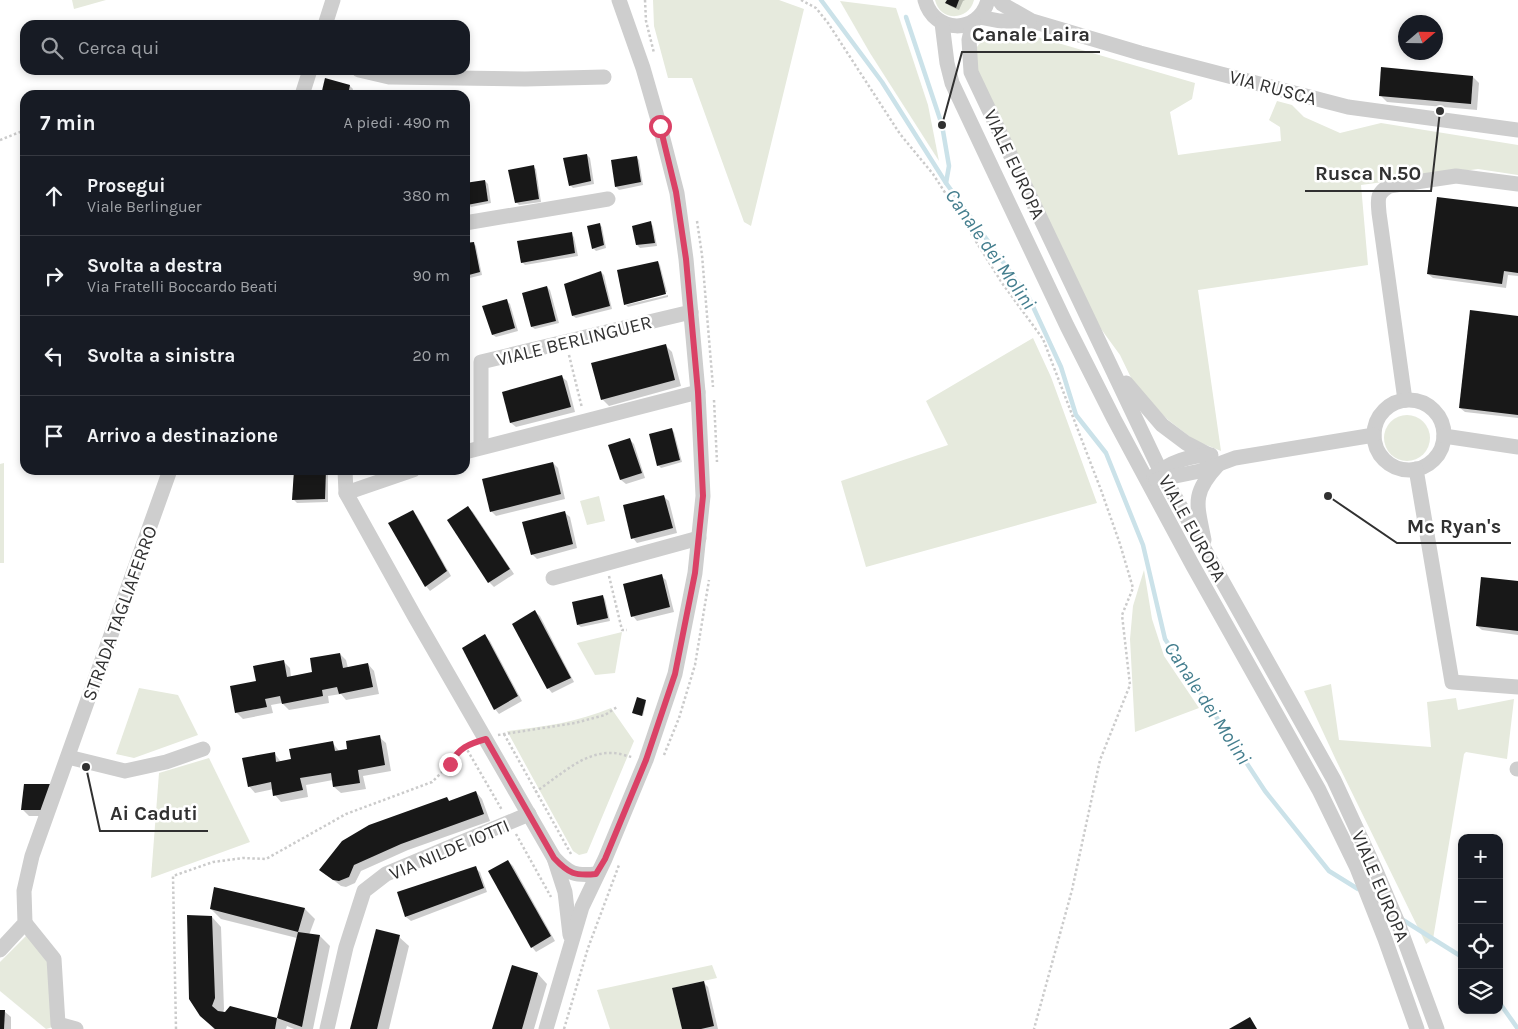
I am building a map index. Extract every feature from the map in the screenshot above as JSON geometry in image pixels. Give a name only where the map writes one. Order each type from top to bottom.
[{"type":"street","points":[[327,20],[333,0]]},
{"type":"street","points":[[546,1029],[585,899],[605,859],[646,760],[675,674],[695,573],[703,496],[698,392],[691,312],[686,259],[676,192],[644,68],[620,0]]},
{"type":"street","points":[[627,24],[630,0]]},
{"type":"street","name":"VIALE EUROPA","points":[[988,0],[984,11],[976,20],[969,40],[971,72],[1163,474],[1334,780],[1398,923],[1436,1029]]},
{"type":"street","name":"VIA RUSCA","points":[[999,0],[1002,4],[1032,21],[1140,53],[1348,107],[1518,130]]},
{"type":"street","points":[[922,1],[935,18],[942,23]]},
{"type":"street","name":"VIA RUSCA","points":[[942,23],[952,26],[963,26],[976,20],[1032,21]]},
{"type":"street","name":"VIALE EUROPA","points":[[942,23],[947,64],[952,83],[1067,326],[1148,481],[1319,790],[1357,868],[1385,938],[1416,1029]]},
{"type":"street","points":[[304,90],[308,75]]},
{"type":"street","points":[[380,75],[389,77],[525,79],[604,77]]},
{"type":"street","points":[[1405,400],[1379,213],[1378,199],[1381,191],[1389,186],[1456,176],[1518,184]]},
{"type":"street","points":[[470,222],[608,199]]},
{"type":"street","name":"VIALE BERLINGUER","points":[[481,447],[481,362],[691,312]]},
{"type":"street","points":[[1114,368],[1162,425],[1186,443],[1214,459],[1235,458],[1374,435]]},
{"type":"street","points":[[470,450],[698,392]]},
{"type":"street","points":[[1405,400],[1417,401],[1428,406],[1442,424],[1444,436],[1442,447],[1436,457],[1427,465],[1406,470],[1387,462],[1380,455],[1375,445],[1374,435],[1375,425],[1386,408],[1395,402],[1405,400]]},
{"type":"street","points":[[1444,436],[1518,447]]},
{"type":"street","points":[[1148,481],[1163,474],[1200,471],[1214,459]]},
{"type":"street","points":[[1207,554],[1197,503],[1202,484],[1214,459]]},
{"type":"street","points":[[1416,469],[1452,682],[1518,687]]},
{"type":"street","name":"STRADA TAGLIAFERRO","points":[[26,923],[24,891],[32,856],[168,475]]},
{"type":"street","points":[[345,475],[346,493],[554,858],[565,892],[570,927],[570,947]]},
{"type":"street","points":[[346,493],[398,475]]},
{"type":"street","points":[[553,578],[699,538]]},
{"type":"street","points":[[68,756],[125,771],[166,762],[203,749]]},
{"type":"street","name":"VIA NILDE IOTTI","points":[[327,1029],[346,947],[364,891],[386,874],[506,816],[529,814]]},
{"type":"street","points":[[554,858],[565,870],[572,873],[580,875],[596,874]]},
{"type":"street","points":[[572,873],[581,881],[585,899]]},
{"type":"street","points":[[565,892],[574,898],[585,899]]},
{"type":"street","points":[[0,950],[26,923],[54,959],[58,1024],[76,1029]]},
{"type":"path","points":[[644,0],[646,21],[655,57]]},
{"type":"path","points":[[801,0],[816,8],[828,23],[900,134],[933,174],[1002,283],[1043,339],[1101,490],[1133,588],[1122,614],[1130,686],[1100,760],[1072,890],[1034,1029]]},
{"type":"path","points":[[0,140],[20,132]]},
{"type":"path","points":[[566,342],[585,421]]},
{"type":"path","points":[[606,564],[622,630],[627,630]]},
{"type":"path","points":[[176,1029],[173,876],[213,862],[243,858],[266,859],[346,814],[432,782],[450,764],[457,752],[465,746],[504,734],[575,724],[605,715],[617,707]]},
{"type":"path","points":[[504,734],[572,856]]},
{"type":"path","points":[[465,746],[554,903]]},
{"type":"path","points":[[506,816],[521,800],[536,792],[582,760],[596,755],[613,753],[632,757],[635,751]]},
{"type":"shaded area","points":[[72,0],[106,0],[74,9]]},
{"type":"shaded area","points":[[653,0],[779,0],[804,9],[751,226],[744,222],[692,78],[668,78],[654,26]]},
{"type":"shaded area","points":[[935,0],[974,0],[966,12],[954,16],[942,12]]},
{"type":"shaded area","points":[[840,1],[896,8],[928,105],[939,161],[870,53]]},
{"type":"shaded area","points":[[1013,30],[1195,83],[1192,99],[1170,112],[1178,155],[1281,141],[1280,127],[1269,120],[1277,101],[1292,105],[1304,117],[1340,133],[1381,123],[1518,145],[1518,175],[1478,169],[1361,185],[1368,265],[1198,290],[1221,451],[1194,440],[1167,419],[1134,384],[1120,355],[1096,322],[976,71],[977,47],[987,33]]},
{"type":"shaded area","points":[[1033,338],[1051,377],[1097,503],[866,567],[841,481],[948,445],[926,401]]},
{"type":"shaded area","points":[[1407,415],[1420,419],[1426,425],[1430,438],[1426,451],[1420,457],[1407,461],[1394,457],[1388,451],[1384,438],[1388,425],[1394,419]]},
{"type":"shaded area","points":[[4,463],[4,563],[0,563],[0,464]]},
{"type":"shaded area","points":[[599,496],[605,521],[587,525],[580,501]]},
{"type":"shaded area","points":[[1144,570],[1152,619],[1164,656],[1199,708],[1135,732],[1130,639],[1133,606]]},
{"type":"shaded area","points":[[622,632],[615,673],[595,675],[577,643]]},
{"type":"shaded area","points":[[1331,684],[1339,740],[1431,747],[1427,702],[1456,698],[1458,710],[1514,699],[1507,759],[1466,752],[1464,754],[1433,939],[1426,944],[1304,691]]},
{"type":"shaded area","points":[[139,688],[178,695],[198,735],[134,758],[116,754]]},
{"type":"shaded area","points":[[611,708],[634,741],[587,853],[579,855],[573,851],[507,731],[560,723],[586,717]]},
{"type":"shaded area","points":[[209,758],[250,842],[151,878],[159,773]]},
{"type":"shaded area","points":[[28,934],[49,961],[53,1027],[46,1029],[0,991],[0,962]]},
{"type":"shaded area","points":[[712,965],[717,978],[672,988],[682,1029],[610,1029],[597,990]]},
{"type":"building","points":[[947,0],[959,0],[956,8],[945,3]]},
{"type":"building","points":[[1381,67],[1473,76],[1471,104],[1379,96]]},
{"type":"building","points":[[325,78],[350,85],[349,90],[322,90]]},
{"type":"building","points":[[587,154],[591,181],[569,186],[563,158]]},
{"type":"building","points":[[637,156],[641,182],[615,187],[611,160]]},
{"type":"building","points":[[534,165],[539,199],[515,203],[508,170]]},
{"type":"building","points":[[485,180],[488,201],[470,204],[470,182]]},
{"type":"building","points":[[1437,197],[1518,207],[1518,273],[1504,271],[1502,284],[1427,274]]},
{"type":"building","points":[[651,221],[655,243],[636,245],[632,226]]},
{"type":"building","points":[[600,223],[604,245],[592,249],[587,226]]},
{"type":"building","points":[[572,232],[575,253],[521,263],[517,241]]},
{"type":"building","points":[[470,242],[474,242],[480,272],[470,275]]},
{"type":"building","points":[[658,261],[666,294],[624,305],[617,270]]},
{"type":"building","points":[[601,271],[610,306],[572,316],[564,284]]},
{"type":"building","points":[[547,286],[556,321],[531,327],[522,293]]},
{"type":"building","points":[[507,299],[515,328],[492,335],[482,306]]},
{"type":"building","points":[[1470,310],[1518,316],[1518,415],[1459,408]]},
{"type":"building","points":[[666,344],[675,380],[601,400],[591,363]]},
{"type":"building","points":[[562,375],[571,407],[510,423],[502,392]]},
{"type":"building","points":[[672,428],[680,460],[657,466],[649,434]]},
{"type":"building","points":[[630,438],[642,473],[620,480],[608,445]]},
{"type":"building","points":[[553,462],[561,494],[490,512],[482,479]]},
{"type":"building","points":[[294,475],[326,475],[325,499],[292,500]]},
{"type":"building","points":[[664,495],[673,528],[631,539],[623,505]]},
{"type":"building","points":[[468,506],[510,569],[488,583],[447,520]]},
{"type":"building","points":[[413,510],[447,571],[425,587],[388,523]]},
{"type":"building","points":[[565,511],[573,544],[531,555],[522,522]]},
{"type":"building","points":[[662,574],[670,607],[631,617],[623,584]]},
{"type":"building","points":[[1481,577],[1518,581],[1518,631],[1476,626]]},
{"type":"building","points":[[603,595],[608,618],[577,625],[572,602]]},
{"type":"building","points":[[535,610],[571,678],[547,689],[512,624]]},
{"type":"building","points":[[485,634],[518,696],[494,710],[462,648]]},
{"type":"building","points":[[340,653],[343,668],[368,663],[373,687],[339,694],[337,687],[322,690],[323,696],[282,704],[280,696],[265,699],[267,707],[235,713],[230,686],[256,681],[253,666],[284,660],[287,677],[312,672],[310,658]]},
{"type":"building","points":[[637,697],[646,700],[642,716],[632,713]]},
{"type":"building","points":[[380,735],[385,765],[358,770],[360,783],[333,787],[331,773],[300,778],[303,790],[273,796],[271,782],[248,787],[242,758],[275,752],[276,762],[291,759],[289,749],[333,741],[335,751],[347,749],[346,741]]},
{"type":"building","points":[[24,784],[51,784],[45,810],[21,810]]},
{"type":"building","points":[[476,791],[484,814],[401,844],[354,865],[349,877],[339,881],[333,880],[319,870],[342,841],[369,825],[447,797],[449,801]]},
{"type":"building","points":[[508,860],[551,936],[531,948],[488,871]]},
{"type":"building","points":[[476,866],[484,888],[405,917],[397,892]]},
{"type":"building","points":[[214,887],[305,908],[298,932],[210,909]]},
{"type":"building","points":[[187,915],[212,916],[215,998],[212,1006],[218,1011],[225,1012],[230,1006],[277,1018],[275,1029],[215,1029],[200,1016],[189,999]]},
{"type":"building","points":[[376,929],[400,935],[377,1029],[350,1029]]},
{"type":"building","points":[[298,932],[320,935],[302,1027],[277,1018]]},
{"type":"building","points":[[512,965],[538,973],[522,1029],[492,1029]]},
{"type":"building","points":[[704,981],[714,1026],[701,1029],[682,1029],[672,988]]},
{"type":"building","points":[[0,1010],[5,1010],[4,1029],[0,1029]]},
{"type":"building","points":[[1250,1017],[1257,1029],[1229,1029]]},
{"type":"waterway","name":"Canale dei Molini","points":[[821,0],[882,82],[946,183],[1029,298],[1061,367],[1076,415],[1106,453],[1143,545],[1165,639],[1265,791],[1329,871],[1358,889]]},
{"type":"waterway","points":[[906,17],[942,125],[949,166],[946,183]]},
{"type":"waterway","name":"Canale dei Molini","points":[[1403,920],[1458,954]]},
{"type":"waterway","name":"Canale dei Molini","points":[[1503,1008],[1518,1029]]},
{"type":"place","name":"Rusca N.50","points":[[1440,111]]},
{"type":"place","name":"Canale Laira","points":[[942,125]]},
{"type":"place","name":"Mc Ryan's","points":[[1328,496]]},
{"type":"place","name":"Ai Caduti","points":[[86,767]]},
{"type":"route","points":[[450,764],[457,752],[465,746],[486,739],[554,858],[565,870],[572,873],[580,875],[596,874],[605,859],[646,760],[675,674],[695,573],[703,496],[698,392],[686,259],[676,192],[660,126]]}]
